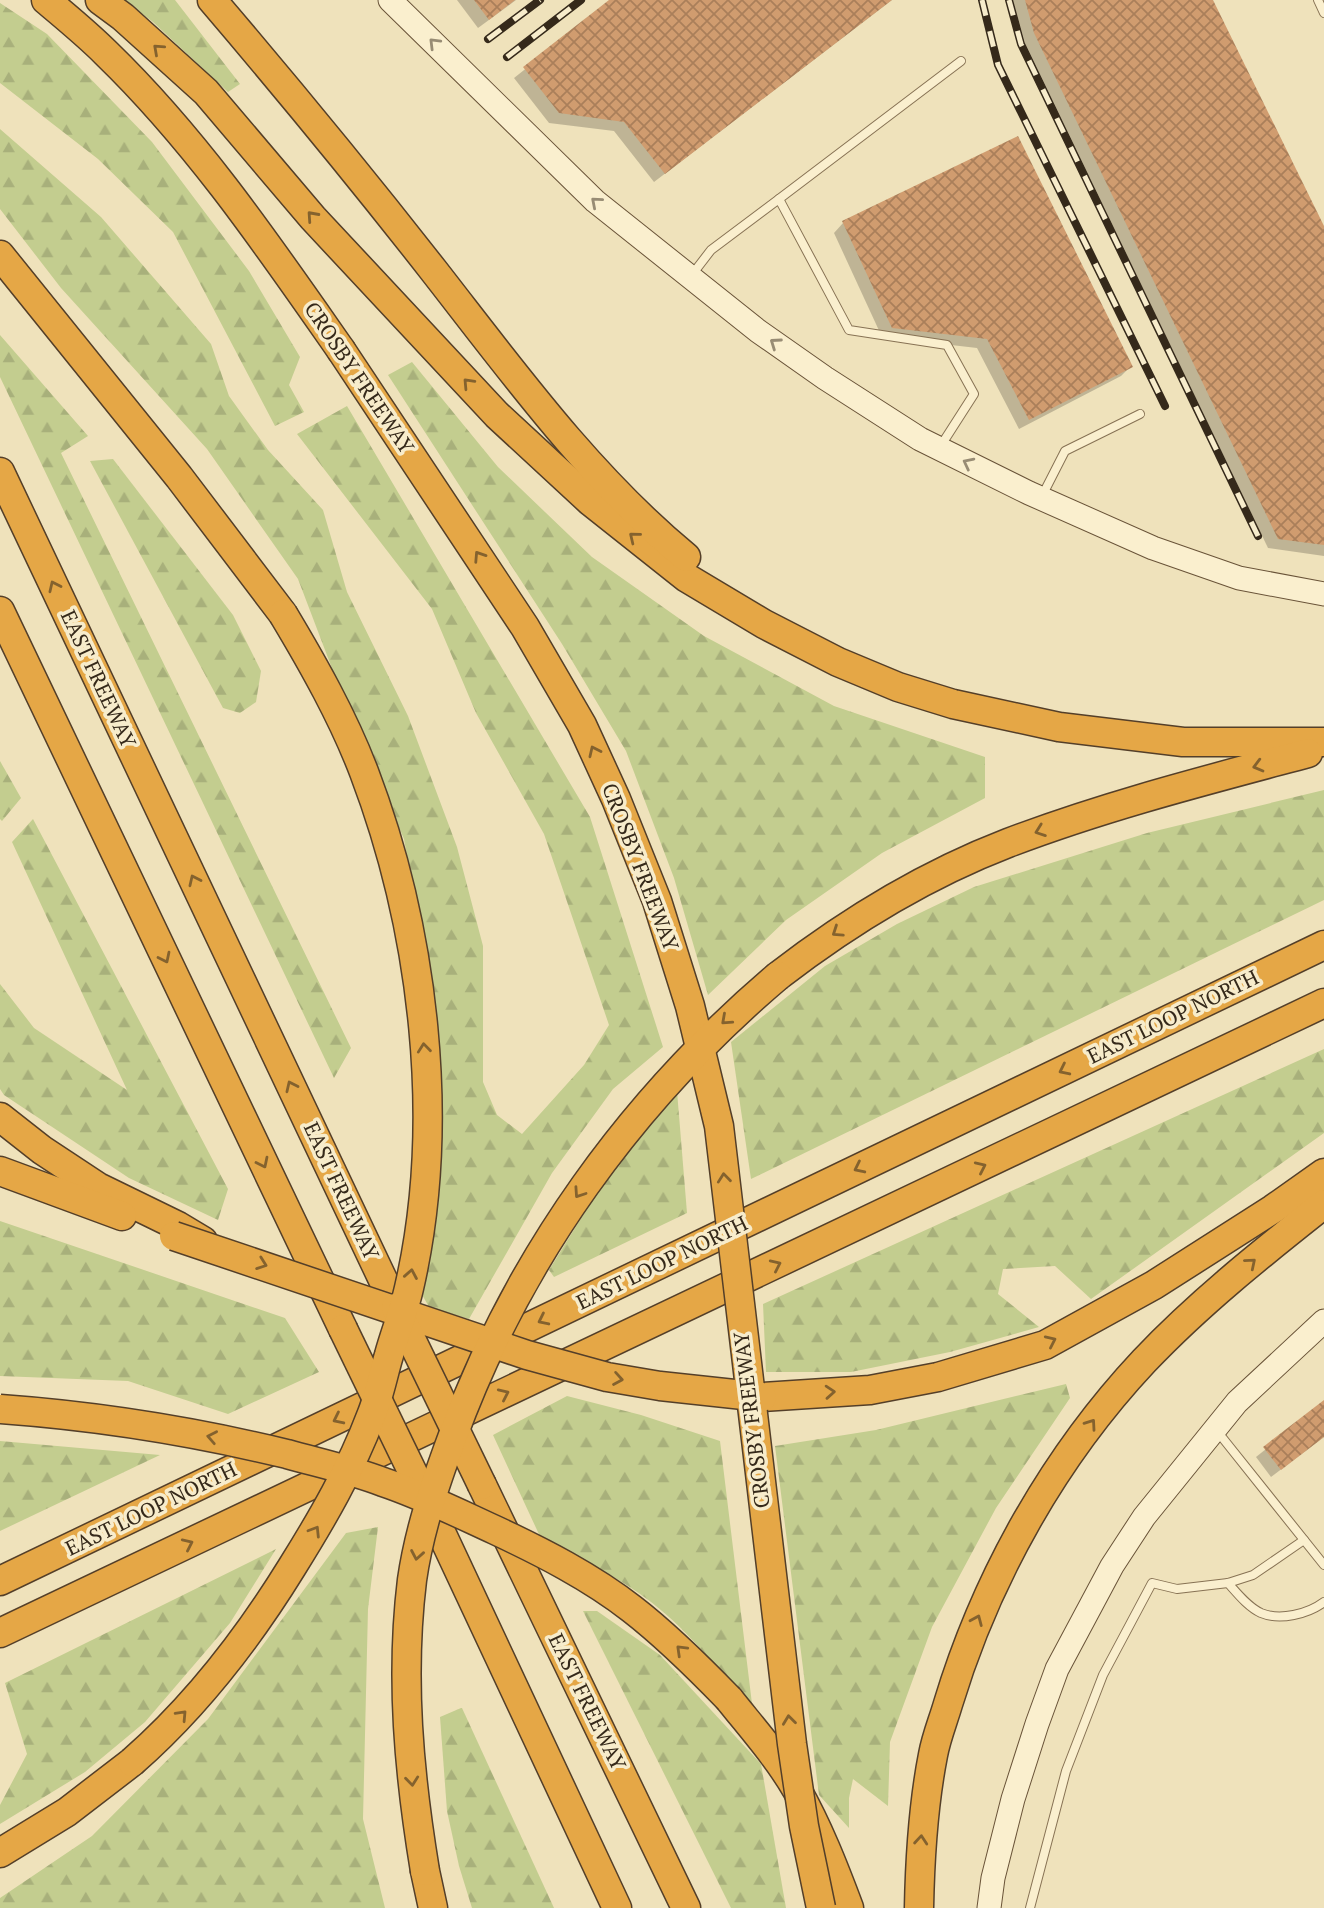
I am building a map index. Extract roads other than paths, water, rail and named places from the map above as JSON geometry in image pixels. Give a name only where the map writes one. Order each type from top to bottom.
[{"type":"highway","name":"CROSBY FREEWAY","points":[[46,0],[106,52],[171,122],[255,226],[525,627],[582,724],[617,799],[652,888],[690,1006],[719,1126],[792,1744],[804,1826],[821,1908]]},
{"type":"highway","points":[[100,0],[206,92],[313,218],[497,415],[555,470],[631,535],[687,578],[764,624],[838,662],[898,687],[953,705],[1059,727],[1183,742],[1324,742]]},
{"type":"highway","points":[[212,0],[385,209],[526,390],[610,485],[683,554],[723,586],[759,613],[838,662]]},
{"type":"highway","points":[[0,255],[179,477],[283,614],[307,655],[363,769],[398,880],[416,977],[428,1085],[428,1151],[409,1289],[372,1415],[327,1511],[262,1615],[184,1712],[132,1762],[67,1812],[0,1853]]},
{"type":"highway","name":"EAST FREEWAY","points":[[0,472],[394,1303],[686,1908]]},
{"type":"highway","points":[[0,611],[432,1513],[617,1908]]},
{"type":"highway","points":[[0,656],[114,852]]},
{"type":"highway","points":[[433,1908],[408,1751],[407,1646],[412,1580],[419,1543],[459,1418],[488,1352],[511,1305],[589,1177],[645,1106],[722,1024],[818,945],[864,914],[1005,844],[1072,820],[1184,786],[1324,748]]},
{"type":"highway","name":"EAST LOOP NORTH","points":[[0,1581],[1324,945]]},
{"type":"highway","points":[[0,1633],[1324,1003]]},
{"type":"highway","points":[[0,1117],[42,1150],[98,1187],[176,1231]]},
{"type":"highway","points":[[0,1171],[176,1231],[215,1248],[370,1304],[527,1355],[607,1377],[660,1386],[762,1397],[870,1390],[938,1377],[1045,1345],[1154,1285],[1324,1173]]},
{"type":"highway","points":[[919,1908],[920,1840],[933,1753],[964,1653],[985,1601],[1016,1542],[1054,1477],[1085,1433],[1144,1361],[1200,1307],[1324,1203]]},
{"type":"highway","points":[[0,1409],[76,1415],[148,1425],[233,1441],[335,1467],[449,1508],[520,1542],[598,1585],[630,1607],[678,1647],[729,1699],[764,1743],[796,1789],[832,1863],[849,1908]]},
{"type":"main road","points":[[390,0],[595,201],[689,279],[825,378],[920,439],[1035,496],[1153,548],[1238,578],[1324,594]]},
{"type":"main road","points":[[989,1908],[993,1878],[1013,1799],[1057,1669],[1112,1566],[1144,1517],[1237,1402],[1324,1321]]},
{"type":"lane","points":[[1318,0],[1324,13]]},
{"type":"lane","points":[[689,279],[711,250],[961,61]]},
{"type":"lane","points":[[779,200],[849,330],[947,345],[974,394],[939,449]]},
{"type":"lane","points":[[1035,496],[1065,451],[1140,414]]},
{"type":"lane","points":[[1215,1428],[1324,1565]]},
{"type":"lane","points":[[1030,1908],[1066,1770],[1103,1675],[1152,1583],[1177,1590],[1228,1583],[1253,1575],[1304,1540]]},
{"type":"lane","points":[[1228,1583],[1259,1612],[1274,1616],[1315,1609],[1324,1602]]},
{"type":"railway","points":[[488,39],[540,0]]},
{"type":"railway","points":[[507,57],[581,0]]},
{"type":"railway","points":[[982,0],[998,65],[1165,406]]},
{"type":"railway","points":[[1009,0],[1021,44],[1258,536]]}]
